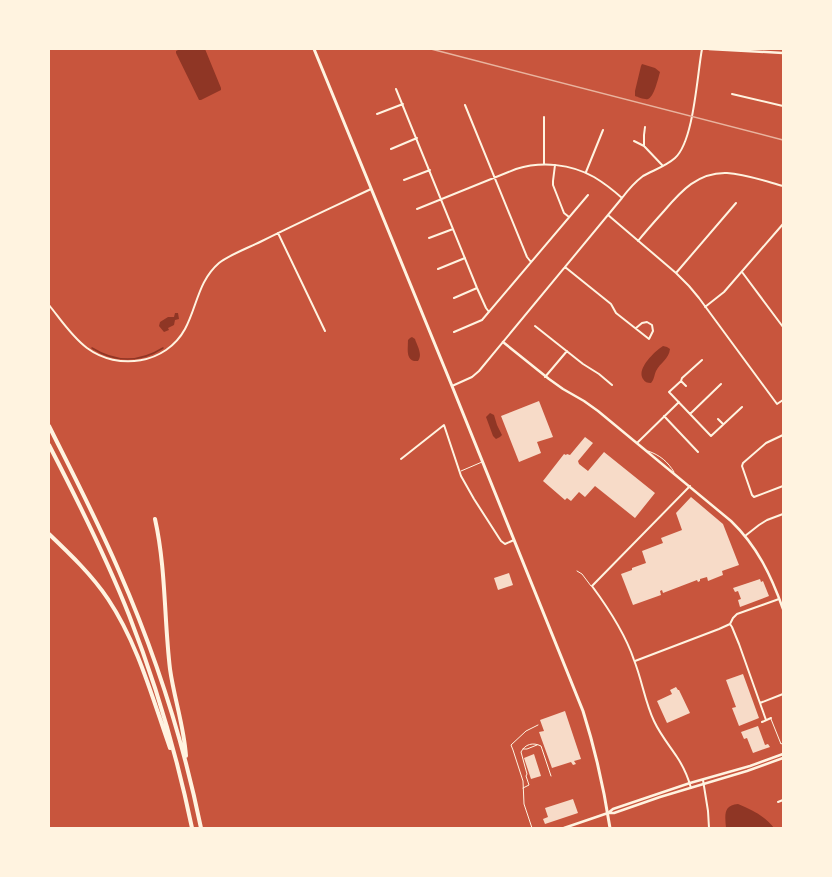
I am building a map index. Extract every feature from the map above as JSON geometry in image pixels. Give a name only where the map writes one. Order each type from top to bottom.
[{"type":"highway","points":[[49,426],[104,538],[136,611],[177,728],[201,828]]},
{"type":"highway","points":[[49,445],[97,542],[129,614],[157,695],[179,771],[192,828]]},
{"type":"highway","points":[[154,519],[162,561],[167,648],[185,743],[187,766]]},
{"type":"highway","points":[[49,534],[92,579],[108,598],[120,618],[131,639],[179,771]]},
{"type":"main road","points":[[314,49],[584,712],[594,749],[610,828]]},
{"type":"street","points":[[452,386],[469,379],[485,364],[637,181],[674,159],[682,150],[694,110],[702,49]]},
{"type":"street","points":[[709,49],[783,53]]},
{"type":"street","points":[[396,89],[477,288],[489,312]]},
{"type":"street","points":[[732,94],[783,106]]},
{"type":"street","points":[[377,114],[403,104]]},
{"type":"street","points":[[465,105],[527,257],[531,262]]},
{"type":"street","points":[[544,117],[544,164]]},
{"type":"street","points":[[644,146],[645,127]]},
{"type":"street","points":[[586,172],[603,130]]},
{"type":"street","points":[[391,149],[417,138]]},
{"type":"street","points":[[634,141],[644,146],[663,166]]},
{"type":"street","points":[[417,209],[520,167],[544,164],[568,167],[586,172],[605,184],[622,198]]},
{"type":"street","points":[[555,165],[553,185],[564,213],[569,217]]},
{"type":"street","points":[[404,180],[430,170]]},
{"type":"street","points":[[638,240],[682,190],[702,177],[727,173],[739,174],[783,186]]},
{"type":"street","points":[[49,305],[78,339],[94,353],[116,361],[130,362],[156,356],[172,345],[182,333],[200,290],[208,276],[217,265],[225,259],[371,189]]},
{"type":"street","points":[[454,332],[482,320],[588,195]]},
{"type":"street","points":[[676,273],[736,203]]},
{"type":"street","points":[[608,215],[676,273],[692,289],[777,404],[783,400]]},
{"type":"street","points":[[706,307],[721,295],[783,224]]},
{"type":"street","points":[[429,238],[453,229]]},
{"type":"street","points":[[278,233],[325,331]]},
{"type":"street","points":[[438,270],[465,258]]},
{"type":"street","points":[[565,266],[611,304],[616,313],[649,339],[654,331],[652,325],[647,322],[642,323],[636,328]]},
{"type":"street","points":[[742,272],[783,327]]},
{"type":"street","points":[[454,298],[477,288]]},
{"type":"street","points":[[535,326],[612,385]]},
{"type":"street","points":[[502,342],[563,389],[584,401],[646,450],[731,521],[745,536],[764,564],[782,603],[783,609]]},
{"type":"street","points":[[546,376],[567,350]]},
{"type":"street","points":[[702,360],[669,392],[711,436],[742,407]]},
{"type":"street","points":[[681,381],[686,386]]},
{"type":"street","points":[[690,414],[721,384]]},
{"type":"street","points":[[637,444],[679,402]]},
{"type":"street","points":[[664,416],[698,452]]},
{"type":"street","points":[[718,419],[723,424]]},
{"type":"street","points":[[401,459],[444,425],[459,471],[474,500],[500,540],[505,544],[514,540]]},
{"type":"street","points":[[783,435],[764,444],[743,463],[742,466],[754,497],[783,486]]},
{"type":"street","points":[[690,486],[592,586],[614,618],[635,661],[650,712],[665,741],[678,757],[691,788]]},
{"type":"street","points":[[745,536],[767,520],[783,514]]},
{"type":"street","points":[[635,661],[720,629],[730,624],[732,619],[737,614],[779,599]]},
{"type":"street","points":[[730,624],[766,720]]},
{"type":"street","points":[[760,702],[783,694]]},
{"type":"street","points":[[762,722],[771,718]]},
{"type":"street","points":[[608,813],[613,809],[690,783],[750,766],[783,754]]},
{"type":"street","points":[[564,828],[783,758]]},
{"type":"street","points":[[703,780],[709,828]]},
{"type":"street","points":[[778,802],[783,800]]},
{"type":"lane","points":[[459,471],[482,462]]},
{"type":"lane","points":[[577,572],[582,574],[592,586]]},
{"type":"lane","points":[[771,718],[781,744],[783,743]]},
{"type":"lane","points":[[532,828],[524,804],[523,781],[511,745],[526,731],[538,725]]},
{"type":"lane","points":[[523,788],[529,785],[521,752],[527,745],[538,744],[541,746],[552,776]]},
{"type":"lane","points":[[523,749],[527,749],[538,744]]},
{"type":"shaded area","points":[[180,49],[205,49],[221,90],[199,100],[176,53],[176,51]]},
{"type":"shaded area","points":[[642,64],[655,68],[660,72],[654,91],[648,99],[635,96]]},
{"type":"shaded area","points":[[175,313],[178,313],[179,319],[175,320],[174,325],[168,328],[169,330],[164,332],[159,326],[160,322],[168,317],[174,317]]},
{"type":"shaded area","points":[[412,337],[415,339],[419,350],[420,356],[418,361],[411,359],[408,354],[408,340]]},
{"type":"shaded area","points":[[663,346],[670,349],[668,356],[656,371],[652,382],[646,382],[642,375],[644,365],[651,356]]},
{"type":"shaded area","points":[[490,413],[494,415],[502,435],[496,439],[493,436],[486,417]]},
{"type":"shaded area","points":[[738,804],[762,817],[774,828],[726,828],[725,815],[727,809],[730,806]]},
{"type":"building","points":[[539,401],[553,437],[537,442],[541,453],[519,462],[501,416]]},
{"type":"building","points":[[585,437],[593,443],[578,461],[579,464],[588,471],[604,452],[655,493],[635,518],[595,486],[585,497],[579,492],[571,501],[567,498],[565,500],[543,481],[564,454],[570,455]]},
{"type":"building","points":[[691,497],[723,524],[739,565],[722,571],[723,575],[708,581],[707,577],[700,579],[698,582],[697,580],[663,593],[662,590],[660,591],[661,595],[633,605],[621,574],[646,563],[642,551],[663,543],[661,538],[682,530],[676,513]]},
{"type":"building","points":[[509,573],[513,585],[498,590],[494,578]]},
{"type":"building","points":[[760,579],[761,582],[763,581],[769,596],[740,607],[738,600],[741,599],[738,591],[735,592],[733,588]]},
{"type":"building","points":[[743,674],[759,718],[739,726],[732,708],[736,707],[726,680]]},
{"type":"building","points":[[676,687],[679,690],[690,713],[667,723],[657,701],[672,694],[670,690]]},
{"type":"building","points":[[565,711],[581,759],[574,761],[576,764],[573,765],[571,762],[552,768],[539,732],[544,731],[540,720]]},
{"type":"building","points":[[758,726],[765,745],[768,744],[770,747],[753,753],[747,738],[744,739],[741,732]]},
{"type":"building","points":[[534,754],[541,776],[531,779],[524,758]]},
{"type":"building","points":[[573,799],[578,813],[545,824],[543,819],[548,817],[545,808]]},
{"type":"waterway","points":[[92,348],[101,353],[119,359],[136,359],[154,353],[163,348]]},
{"type":"railway","points":[[431,49],[783,140]]}]
